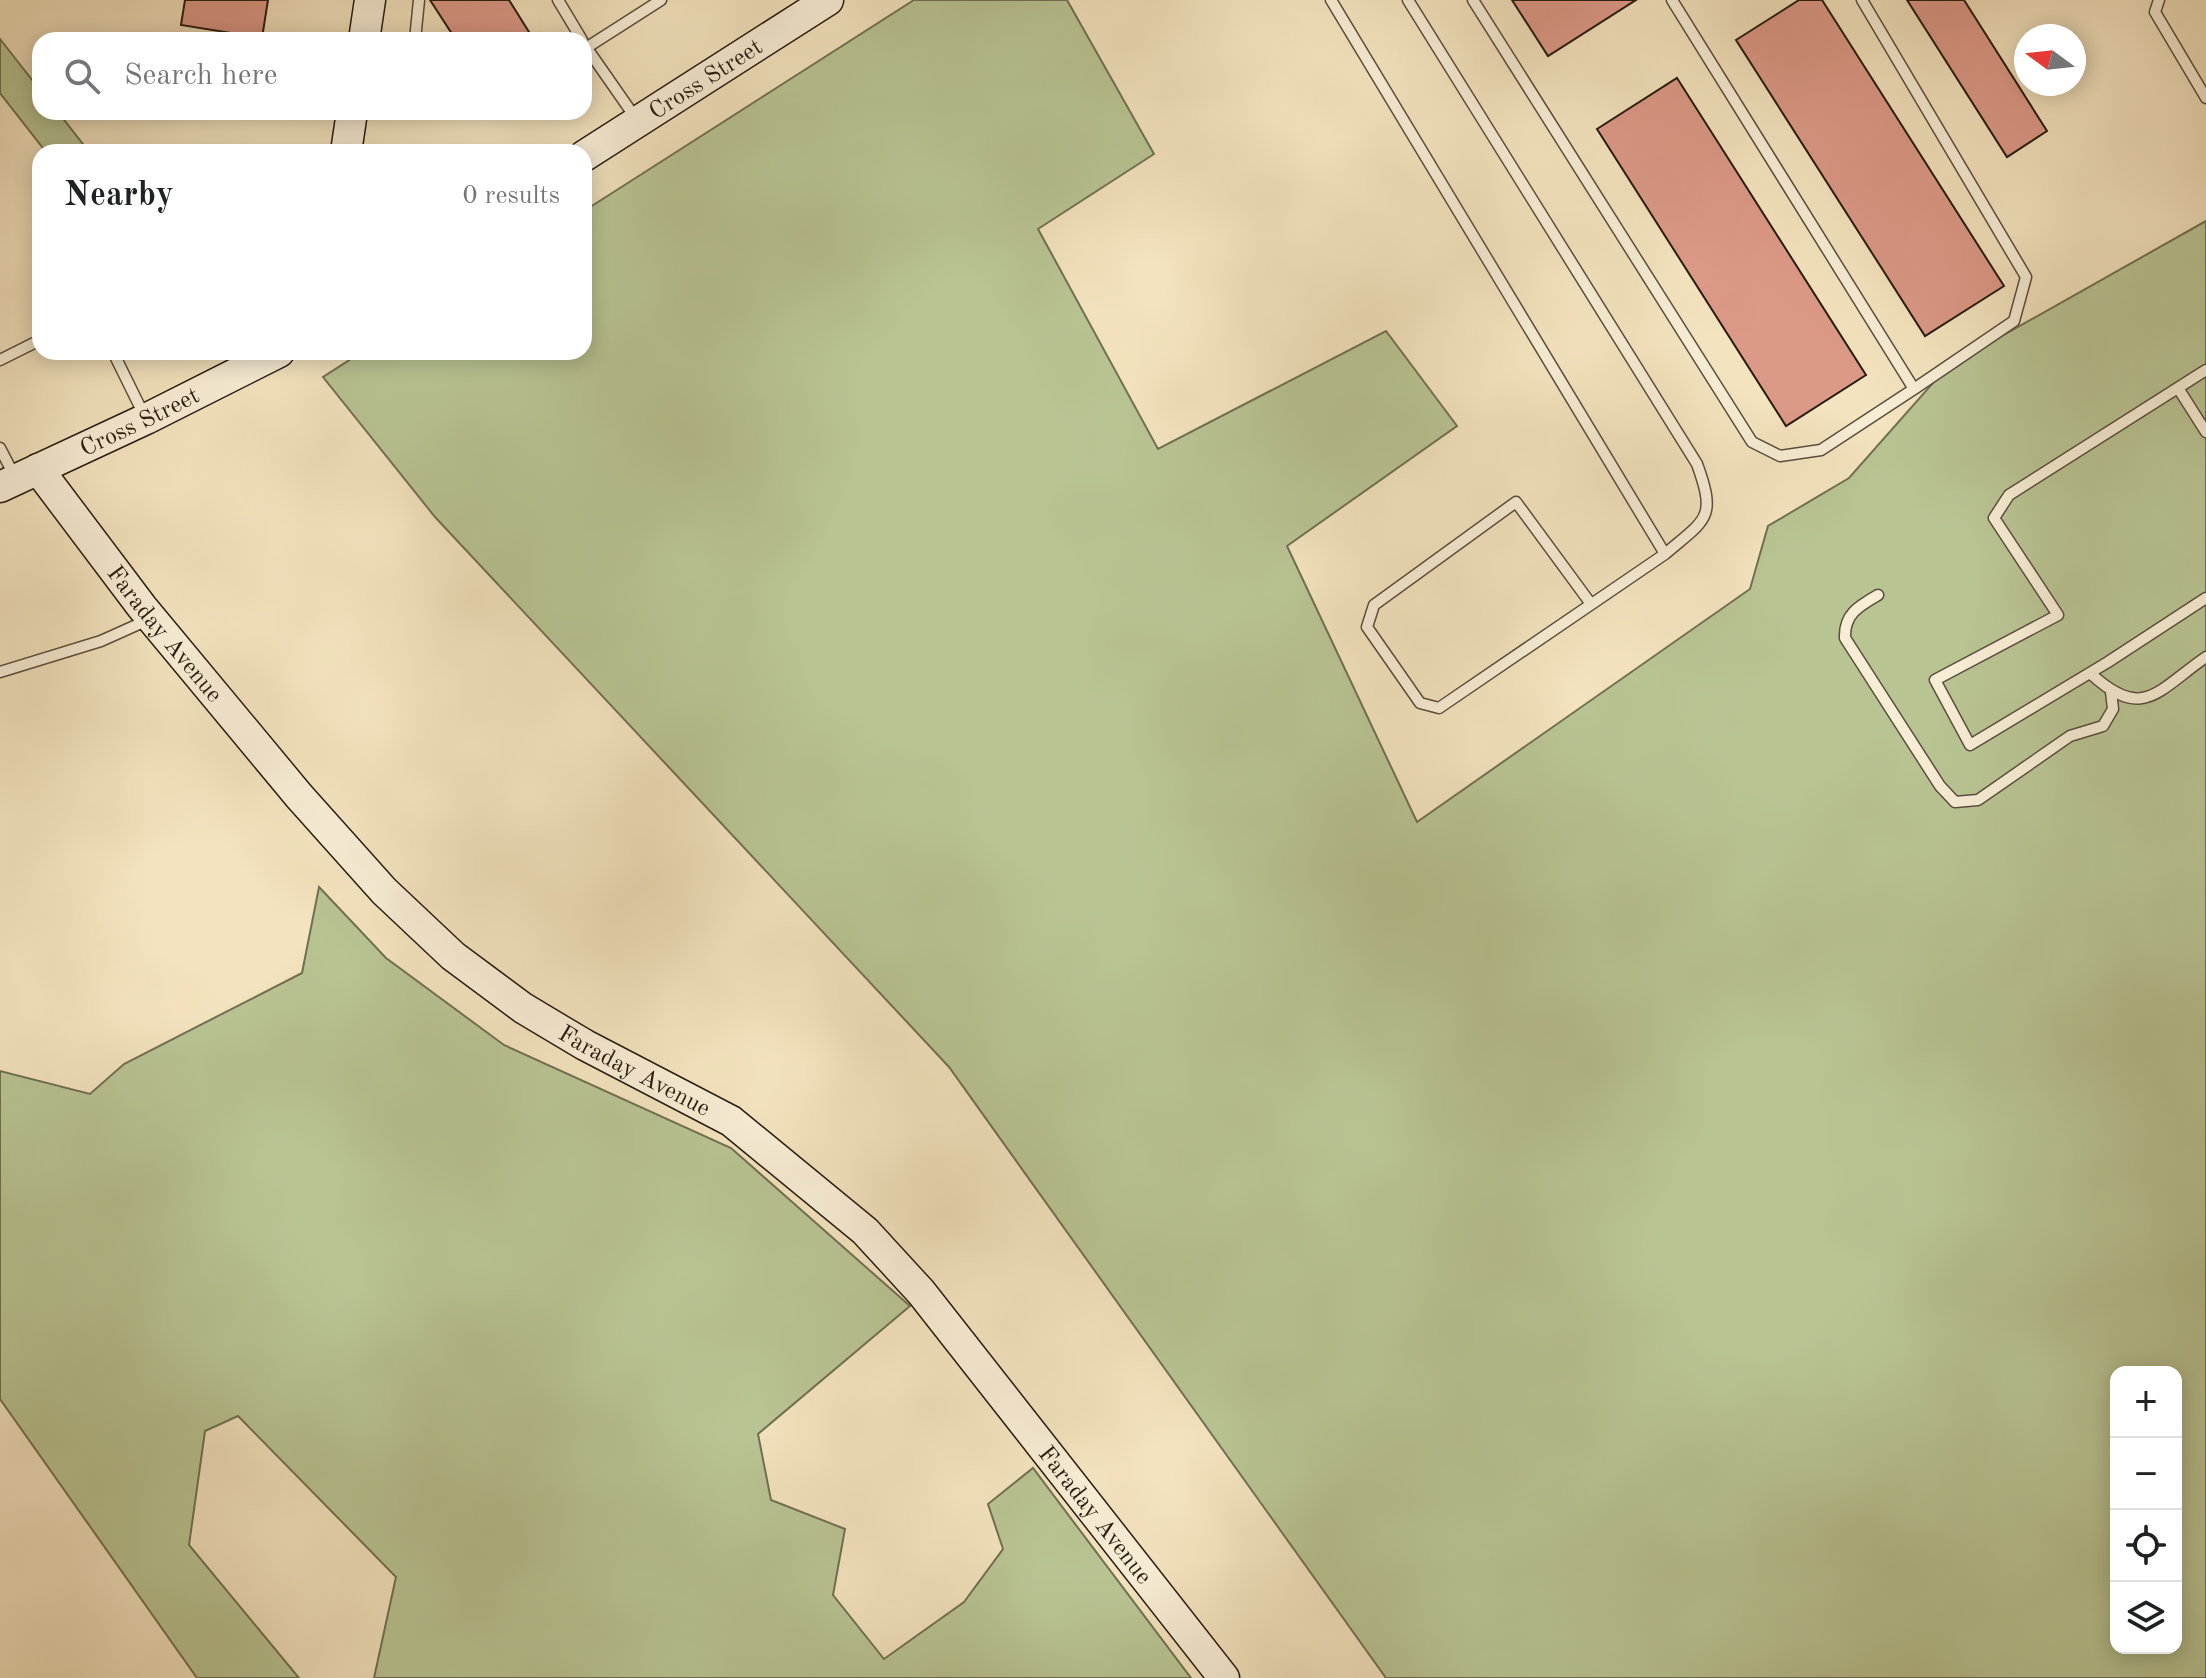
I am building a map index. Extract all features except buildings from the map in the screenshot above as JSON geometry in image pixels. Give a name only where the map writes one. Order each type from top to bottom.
[{"type":"street","points":[[365,32],[370,0]]},
{"type":"street","name":"Cross Street","points":[[592,151],[828,0]]},
{"type":"street","points":[[347,144],[351,120]]},
{"type":"street","name":"Cross Street","points":[[18,478],[263,360]]},
{"type":"street","name":"Faraday Avenue","points":[[18,478],[152,619],[320,820],[384,891],[453,956],[523,1008],[573,1038],[731,1121],[865,1231],[921,1292],[1224,1678]]},
{"type":"lane","points":[[416,32],[419,0]]},
{"type":"lane","points":[[558,0],[577,32]]},
{"type":"lane","points":[[592,39],[661,0]]},
{"type":"lane","points":[[1331,0],[1665,554]]},
{"type":"lane","points":[[1408,0],[1697,464],[1709,498],[1704,521],[1665,554],[1439,708],[1420,703],[1367,627],[1374,605],[1516,502],[1591,604]]},
{"type":"lane","points":[[1473,0],[1752,442],[1780,456],[1821,450],[2014,321],[2026,277],[1862,0]]},
{"type":"lane","points":[[2159,0],[2155,12],[2206,98]]},
{"type":"lane","points":[[1675,1],[1914,389]]},
{"type":"lane","points":[[592,56],[638,122]]},
{"type":"lane","points":[[0,360],[32,344]]},
{"type":"lane","points":[[117,360],[146,419]]},
{"type":"lane","points":[[2206,370],[2009,495],[1994,518],[2058,615],[1935,680],[1970,745],[2206,598]]},
{"type":"lane","points":[[2178,388],[2206,432]]},
{"type":"lane","points":[[0,448],[18,478]]},
{"type":"lane","points":[[1878,595],[1851,613],[1845,622],[1845,638],[1940,786],[1955,802],[1978,800],[2070,736],[2103,726],[2113,709],[2111,692]]},
{"type":"lane","points":[[0,672],[101,641],[152,619]]},
{"type":"lane","points":[[2090,673],[2111,692],[2127,700],[2147,698],[2206,657]]},
{"type":"green space","points":[[914,0],[1067,0],[1154,154],[1038,229],[1158,449],[1386,331],[1457,426],[1287,546],[1417,822],[1750,589],[1768,526],[1849,478],[1947,367],[2206,221],[2206,1678],[1386,1678],[949,1067],[435,517],[323,377],[350,360],[592,360],[592,206]]},
{"type":"green space","points":[[0,39],[32,80],[32,120],[64,120],[83,144],[40,144],[0,93]]},
{"type":"green space","points":[[319,887],[386,958],[504,1045],[731,1148],[910,1306],[758,1434],[771,1500],[845,1529],[833,1595],[884,1659],[964,1602],[1003,1549],[988,1504],[1033,1468],[1191,1678],[374,1678],[396,1577],[238,1416],[205,1431],[189,1545],[299,1678],[197,1678],[0,1399],[0,1071],[90,1094],[124,1064],[302,973]]}]
